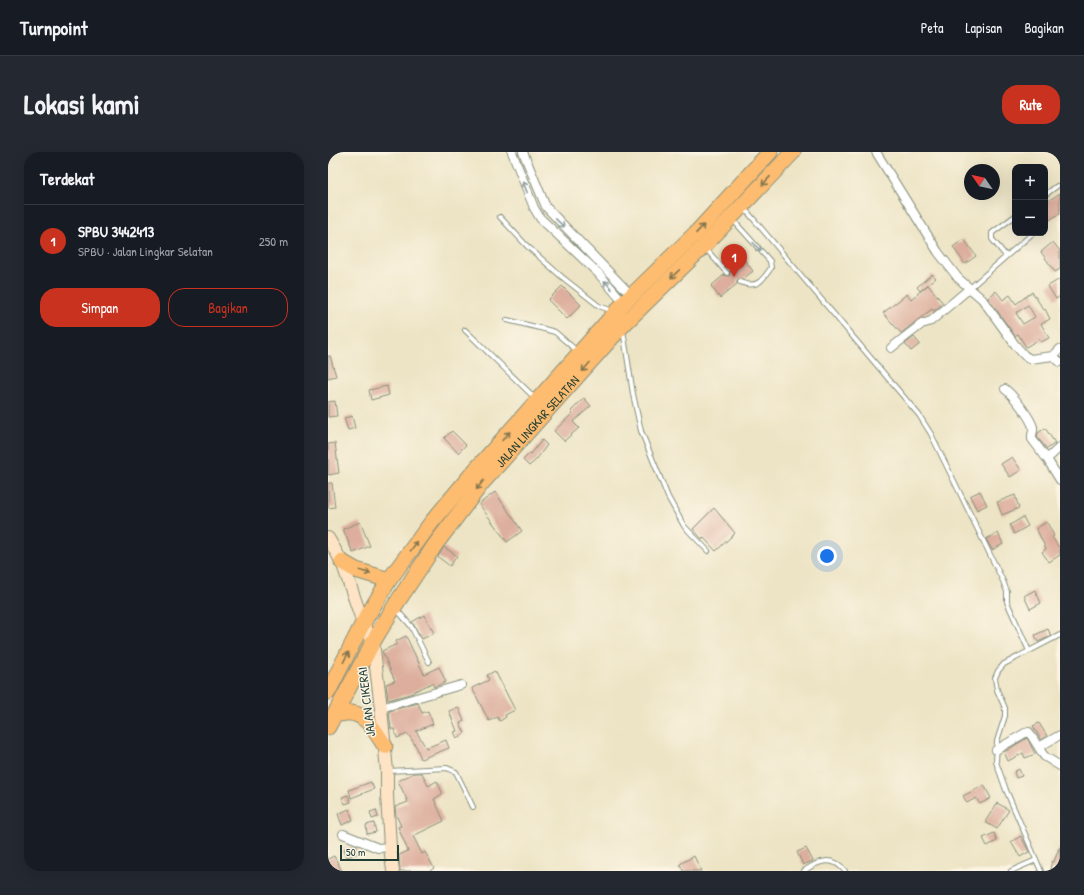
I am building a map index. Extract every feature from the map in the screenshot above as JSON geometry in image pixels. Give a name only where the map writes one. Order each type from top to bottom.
[{"type":"highway","name":"JALAN LINGKAR SELATAN","points":[[331,721],[373,642],[394,607],[435,545],[482,482],[628,310],[770,152]]},
{"type":"highway","name":"JALAN LINGKAR SELATAN","points":[[328,692],[363,623],[389,580],[431,523],[471,475],[580,353],[628,310],[703,247],[793,152]]},
{"type":"highway","points":[[342,562],[356,570],[389,580]]},
{"type":"highway","points":[[331,721],[348,712],[360,716],[369,724],[385,746]]},
{"type":"street","points":[[512,152],[534,208],[540,218],[598,273],[628,310]]},
{"type":"street","points":[[523,152],[546,208],[628,310]]},
{"type":"street","points":[[876,152],[938,252],[958,278],[982,299],[1024,355],[1030,358],[1053,356],[1060,349]]},
{"type":"street","points":[[891,348],[923,323],[931,321],[970,288]]},
{"type":"street","points":[[1053,356],[1060,362]]},
{"type":"street","points":[[1005,389],[1015,398],[1024,412],[1033,427],[1032,439],[1047,458],[1060,480]]},
{"type":"street","points":[[1047,458],[1060,447]]},
{"type":"street","name":"JALAN CIKERAI","points":[[328,538],[342,562],[363,623],[373,642],[382,708],[387,771],[390,847],[393,871]]},
{"type":"street","points":[[382,708],[461,685]]},
{"type":"street","points":[[996,750],[1028,732],[1032,734],[1042,754],[1060,766]]},
{"type":"street","points":[[1039,747],[1060,735]]},
{"type":"street","points":[[343,834],[378,848],[390,847]]},
{"type":"lane","points":[[1048,192],[1057,186]]},
{"type":"lane","points":[[742,206],[891,384],[919,415],[937,447],[1003,581],[1007,592],[1007,602],[1029,651]]},
{"type":"lane","points":[[500,216],[527,246],[562,277],[599,306],[628,310],[633,394],[641,431],[668,497],[684,526],[708,551]]},
{"type":"lane","points":[[731,218],[770,261],[771,268],[757,284],[747,285],[740,282]]},
{"type":"lane","points":[[1006,256],[992,239],[992,233],[1012,218]]},
{"type":"lane","points":[[970,288],[1029,236]]},
{"type":"lane","points":[[703,247],[727,273]]},
{"type":"lane","points":[[507,320],[544,328],[555,332],[580,353]]},
{"type":"lane","points":[[465,330],[538,401]]},
{"type":"lane","points":[[394,607],[411,626],[429,662]]},
{"type":"lane","points":[[1040,871],[1006,790],[996,762],[997,742],[1005,716],[1005,708],[997,690],[995,678],[998,671],[1004,664],[1060,635]]},
{"type":"lane","points":[[387,771],[452,769],[456,772],[474,807]]},
{"type":"lane","points":[[1011,871],[1036,860]]},
{"type":"lane","points":[[804,871],[820,862],[832,861],[841,865],[845,871]]},
{"type":"building","points":[[1060,193],[1060,213],[1048,221],[1048,201]]},
{"type":"building","points":[[964,239],[976,256],[965,264],[953,247]]},
{"type":"building","points":[[1053,242],[1060,251],[1060,269],[1055,272],[1041,252]]},
{"type":"building","points":[[744,259],[753,271],[743,279],[738,279],[737,284],[720,298],[711,286],[724,275],[729,276],[730,271]]},
{"type":"building","points":[[932,274],[936,278],[920,291],[917,287]]},
{"type":"building","points":[[1060,279],[1060,296],[1056,299],[1048,286]]},
{"type":"building","points":[[928,285],[943,303],[934,311],[932,309],[901,333],[883,313],[907,294],[911,299]]},
{"type":"building","points":[[562,286],[581,305],[567,319],[548,300]]},
{"type":"building","points":[[996,291],[1003,300],[1010,295],[1016,304],[1032,292],[1044,310],[1045,309],[1050,319],[1041,324],[1049,338],[1041,342],[1039,339],[1026,347],[1018,334],[1015,336],[988,298]],"holes":[[[1028,305],[1035,317],[1023,324],[1016,313]]]},
{"type":"building","points":[[914,337],[920,344],[911,351],[905,344]]},
{"type":"building","points":[[328,356],[330,356],[336,376],[328,378]]},
{"type":"building","points":[[387,386],[389,395],[371,400],[369,390]]},
{"type":"building","points":[[584,398],[591,406],[573,422],[579,428],[564,441],[554,431],[573,413],[571,411]]},
{"type":"building","points":[[335,401],[337,416],[328,417],[328,402]]},
{"type":"building","points":[[352,416],[355,428],[348,430],[344,418]]},
{"type":"building","points":[[1045,428],[1055,443],[1047,449],[1037,437],[1038,433]]},
{"type":"building","points":[[452,431],[466,445],[458,453],[444,438]]},
{"type":"building","points":[[542,440],[547,445],[536,460],[529,466],[523,460],[530,453],[531,454]]},
{"type":"building","points":[[335,443],[339,473],[328,475],[328,444]]},
{"type":"building","points":[[1012,457],[1021,470],[1010,477],[1001,464]]},
{"type":"building","points":[[328,483],[332,483],[335,507],[328,508]]},
{"type":"building","points":[[980,491],[987,505],[977,510],[970,496]]},
{"type":"building","points":[[495,492],[522,531],[507,542],[479,504]]},
{"type":"building","points":[[1015,495],[1019,508],[1002,515],[997,502]]},
{"type":"building","points":[[714,508],[735,533],[716,551],[693,529]]},
{"type":"building","points":[[1023,517],[1028,526],[1014,534],[1010,525]]},
{"type":"building","points":[[360,522],[370,546],[353,553],[343,529]]},
{"type":"building","points":[[1047,522],[1054,536],[1052,537],[1060,549],[1060,555],[1049,562],[1042,552],[1046,549],[1036,528]]},
{"type":"building","points":[[998,533],[1003,544],[992,550],[986,539]]},
{"type":"building","points":[[444,547],[457,556],[450,566],[438,557]]},
{"type":"building","points":[[1035,590],[1041,603],[1030,609],[1024,596]]},
{"type":"building","points":[[424,615],[434,633],[422,639],[412,622]]},
{"type":"building","points":[[1048,629],[1051,636],[1038,642],[1035,635]]},
{"type":"building","points":[[406,636],[424,674],[439,667],[446,682],[434,687],[432,683],[413,693],[388,700],[386,684],[395,681],[382,651],[397,644],[396,641]]},
{"type":"building","points":[[495,671],[515,710],[505,715],[506,717],[500,721],[497,717],[489,721],[472,688],[489,680],[487,675]]},
{"type":"building","points":[[418,703],[422,713],[428,711],[433,724],[416,731],[426,748],[446,740],[449,748],[421,759],[417,748],[408,734],[397,738],[394,729],[391,729],[389,711]]},
{"type":"building","points":[[458,707],[464,721],[460,723],[465,733],[457,738],[454,732],[457,731],[449,711]]},
{"type":"building","points":[[1039,723],[1047,736],[1041,740],[1033,726]]},
{"type":"building","points":[[1027,738],[1035,754],[1025,758],[1023,753],[1008,761],[1004,752]]},
{"type":"building","points":[[1019,769],[1022,776],[1016,778],[1014,772]]},
{"type":"building","points":[[414,773],[422,773],[428,786],[437,781],[442,792],[442,794],[434,799],[444,821],[413,836],[422,854],[425,852],[434,868],[430,871],[400,871],[399,855],[408,851],[398,827],[401,826],[396,815],[395,807],[408,802],[398,781]]},
{"type":"building","points":[[371,782],[374,789],[351,798],[349,790]]},
{"type":"building","points":[[984,785],[991,798],[980,804],[976,798],[967,803],[963,796]]},
{"type":"building","points":[[348,795],[351,802],[345,804],[342,797]]},
{"type":"building","points":[[997,803],[1009,810],[997,829],[985,822]]},
{"type":"building","points":[[349,809],[353,820],[342,825],[338,814]]},
{"type":"building","points":[[376,810],[378,817],[372,819],[370,812]]},
{"type":"building","points":[[374,823],[376,832],[367,834],[366,825]]},
{"type":"building","points":[[994,833],[997,841],[987,846],[983,838]]},
{"type":"building","points":[[1021,836],[1029,852],[1020,857],[1011,842]]},
{"type":"building","points":[[356,845],[359,853],[347,857],[344,849]]},
{"type":"building","points":[[806,848],[813,861],[803,865],[797,852]]},
{"type":"building","points":[[1059,848],[1060,871],[1057,871],[1050,869],[1052,861],[1054,862]]},
{"type":"building","points":[[334,856],[342,871],[329,871],[328,859]]},
{"type":"building","points":[[694,856],[701,871],[683,871],[680,864]]},
{"type":"place","name":"SPBU 3442413","points":[[734,277]]}]
